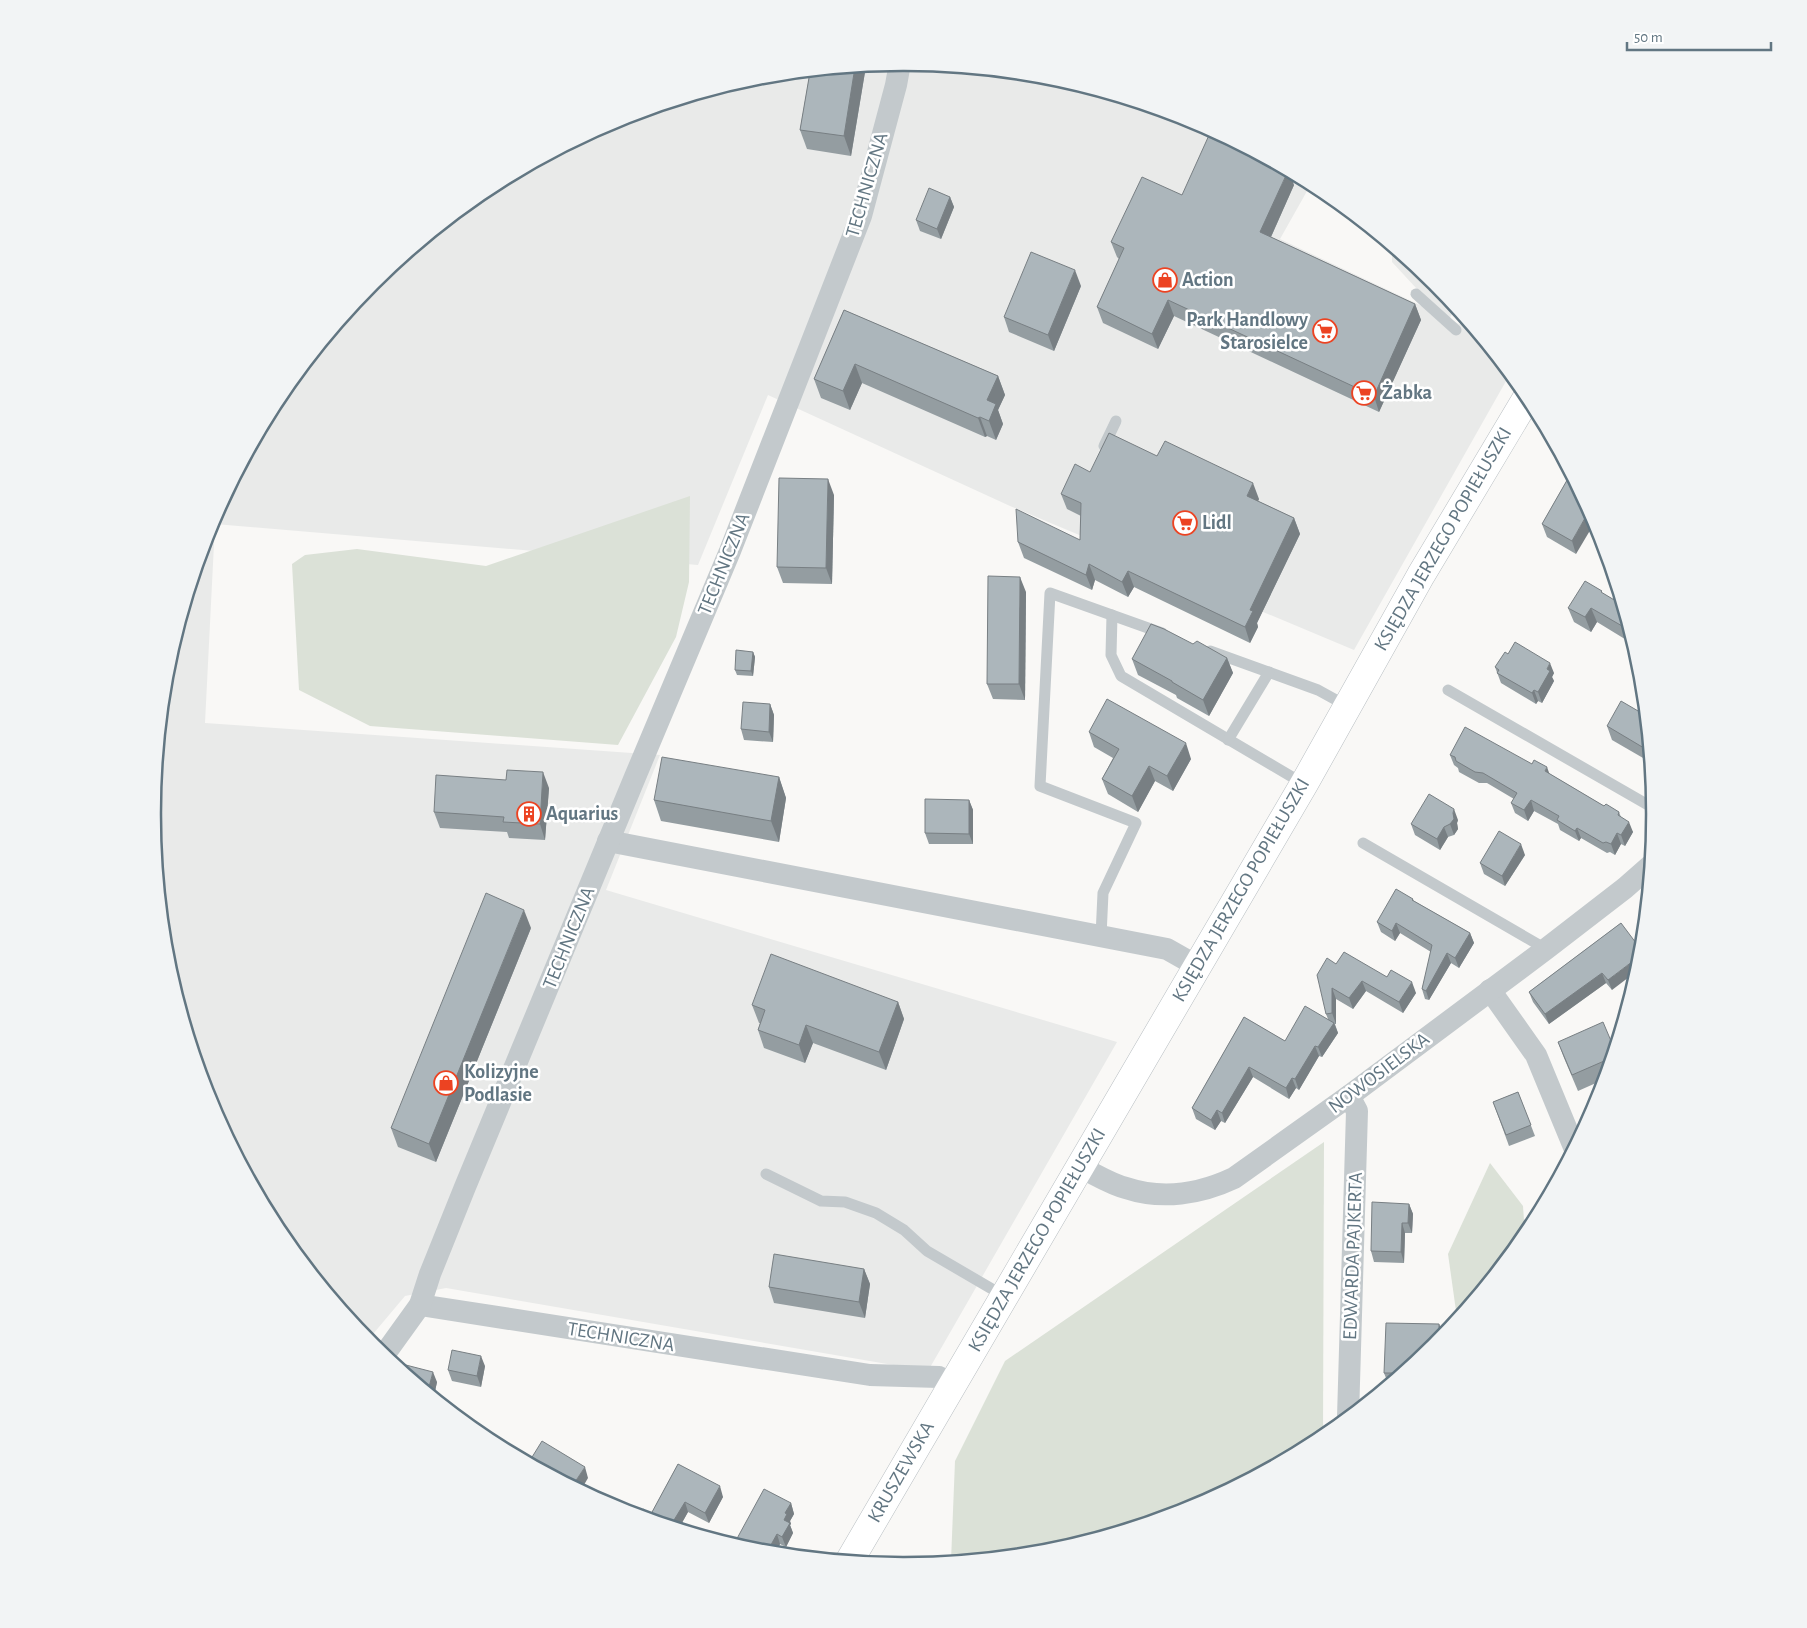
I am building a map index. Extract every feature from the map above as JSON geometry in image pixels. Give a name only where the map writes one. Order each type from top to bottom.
[{"type":"street","name":"TECHNICZNA","points":[[899,71],[861,216],[730,551],[458,1204],[430,1274],[420,1305],[870,1375],[939,1377],[953,1384]]},
{"type":"street","name":"KSIĘDZA JERZEGO POPIEŁUSZKI","points":[[953,1384],[1304,784],[1421,575],[1523,404]]},
{"type":"street","points":[[608,841],[1167,949],[1198,966]]},
{"type":"street","name":"NOWOSIELSKA","points":[[1080,1167],[1124,1188],[1138,1192],[1178,1194],[1208,1189],[1234,1178],[1349,1096],[1546,949],[1644,871]]},
{"type":"street","points":[[1490,990],[1536,1055],[1571,1140]]},
{"type":"street","name":"EDWARDA PAJKERTA","points":[[1348,1409],[1357,1111],[1349,1096]]},
{"type":"street","points":[[389,1349],[420,1305]]},
{"type":"street","name":"KRUSZEWSKA","points":[[853,1555],[953,1384]]},
{"type":"lane","points":[[1416,294],[1456,330]]},
{"type":"lane","points":[[1100,455],[1116,421]]},
{"type":"lane","points":[[1101,936],[1103,893],[1136,824],[1040,786],[1050,593],[1176,639]]},
{"type":"lane","points":[[1112,615],[1111,655],[1121,676],[1304,784]]},
{"type":"lane","points":[[1195,645],[1318,690],[1347,706]]},
{"type":"lane","points":[[1228,740],[1269,672]]},
{"type":"lane","points":[[1448,690],[1646,804]]},
{"type":"lane","points":[[1363,843],[1546,949]]},
{"type":"lane","points":[[766,1174],[821,1200],[845,1202],[876,1213],[904,1230],[927,1252],[1004,1296]]},
{"type":"shaded area","points":[[904,71],[1000,78],[1096,97],[1188,128],[1232,148],[1307,191],[1280,239],[1441,315],[1392,262],[1392,255],[1452,314],[1449,319],[1464,326],[1506,381],[1354,650],[1010,506],[768,395],[698,565],[219,524],[237,485],[260,443],[286,401],[314,362],[345,324],[378,289],[451,225],[491,196],[532,171],[575,148],[619,128],[711,97],[807,78],[855,73]]},
{"type":"shaded area","points":[[690,496],[689,582],[676,637],[618,745],[370,726],[299,690],[292,564],[305,555],[357,549],[486,566]]},
{"type":"shaded area","points":[[214,537],[205,723],[660,755],[606,890],[1117,1042],[928,1371],[446,1288],[405,1296],[373,1334],[345,1304],[314,1266],[286,1227],[237,1143],[200,1053],[186,1006],[175,959],[162,863],[162,765],[175,669],[200,575]]},
{"type":"shaded area","points":[[1324,1142],[1323,1427],[1316,1432],[1232,1480],[1188,1500],[1142,1517],[1096,1531],[1048,1542],[1000,1550],[951,1555],[955,1461],[1005,1361]]},
{"type":"shaded area","points":[[1490,1163],[1523,1206],[1524,1222],[1493,1266],[1456,1310],[1448,1254]]},
{"type":"building","points":[[854,73],[844,136],[800,130],[809,78]]},
{"type":"building","points":[[1208,137],[1232,148],[1285,177],[1260,232],[1415,304],[1374,396],[1168,300],[1152,334],[1097,307],[1124,248],[1111,242],[1142,177],[1182,195]]},
{"type":"building","points":[[929,188],[950,197],[937,229],[916,220]]},
{"type":"building","points":[[1031,252],[1075,270],[1048,335],[1004,317]]},
{"type":"building","points":[[844,310],[998,376],[987,400],[996,404],[989,421],[978,418],[855,364],[843,391],[814,379]]},
{"type":"building","points":[[1109,433],[1157,456],[1165,441],[1253,483],[1247,496],[1294,518],[1250,610],[1253,611],[1245,627],[1128,571],[1122,582],[1089,564],[1086,575],[1018,542],[1016,509],[1080,540],[1081,503],[1061,494],[1075,464],[1090,472]]},
{"type":"building","points":[[779,478],[828,479],[826,568],[777,567]]},
{"type":"building","points":[[1567,480],[1585,518],[1572,541],[1542,524]]},
{"type":"building","points":[[988,576],[1020,577],[1019,684],[987,684]]},
{"type":"building","points":[[1585,581],[1614,600],[1622,626],[1591,608],[1585,617],[1568,608]]},
{"type":"building","points":[[1151,624],[1193,644],[1197,641],[1227,658],[1203,700],[1132,659]]},
{"type":"building","points":[[1515,642],[1550,663],[1547,669],[1550,671],[1538,692],[1534,690],[1532,693],[1497,673],[1499,670],[1495,667],[1505,652],[1508,654]]},
{"type":"building","points":[[736,650],[753,652],[751,671],[735,670]]},
{"type":"building","points":[[1107,699],[1186,743],[1167,776],[1149,766],[1132,796],[1102,779],[1119,749],[1089,732]]},
{"type":"building","points":[[1621,701],[1639,712],[1643,748],[1607,726]]},
{"type":"building","points":[[743,702],[770,704],[769,732],[741,729]]},
{"type":"building","points":[[1465,727],[1532,764],[1534,760],[1547,767],[1545,771],[1604,806],[1606,804],[1619,812],[1618,815],[1629,822],[1621,835],[1617,833],[1611,844],[1603,843],[1577,828],[1575,831],[1557,820],[1559,816],[1531,800],[1524,810],[1511,803],[1517,793],[1483,773],[1475,772],[1456,761],[1455,757],[1450,755]]},
{"type":"building","points":[[662,757],[779,777],[771,821],[654,800]]},
{"type":"building","points":[[507,770],[543,772],[540,824],[503,822],[504,817],[434,812],[436,775],[506,780]]},
{"type":"building","points":[[1429,794],[1454,809],[1454,819],[1444,827],[1437,839],[1411,824]]},
{"type":"building","points":[[925,799],[969,800],[969,834],[925,833]]},
{"type":"building","points":[[1499,831],[1521,844],[1502,876],[1480,863]]},
{"type":"building","points":[[1396,889],[1470,933],[1455,958],[1447,953],[1426,991],[1422,989],[1432,945],[1396,923],[1392,931],[1377,922]]},
{"type":"building","points":[[486,893],[524,910],[429,1144],[391,1128]]},
{"type":"building","points":[[1621,923],[1635,942],[1631,962],[1608,980],[1602,973],[1545,1014],[1529,992]]},
{"type":"building","points":[[1344,952],[1387,977],[1391,970],[1412,982],[1399,1002],[1362,981],[1349,998],[1332,988],[1332,1013],[1326,1014],[1317,975],[1327,958],[1336,964]]},
{"type":"building","points":[[771,954],[898,1002],[879,1052],[806,1025],[799,1045],[758,1030],[765,1010],[752,1005]]},
{"type":"building","points":[[1305,1006],[1334,1023],[1318,1047],[1315,1046],[1295,1079],[1292,1078],[1286,1088],[1249,1067],[1222,1113],[1217,1110],[1211,1120],[1192,1108],[1244,1017],[1285,1041]]},
{"type":"building","points":[[1603,1022],[1611,1040],[1604,1061],[1572,1075],[1558,1042]]},
{"type":"building","points":[[1518,1092],[1531,1125],[1506,1135],[1493,1102]]},
{"type":"building","points":[[1372,1202],[1409,1204],[1408,1223],[1402,1223],[1401,1252],[1371,1251]]},
{"type":"building","points":[[774,1254],[864,1269],[859,1302],[769,1287]]},
{"type":"building","points":[[1386,1323],[1439,1324],[1439,1328],[1429,1339],[1393,1372],[1384,1373]]},
{"type":"building","points":[[452,1350],[481,1356],[477,1376],[448,1370]]},
{"type":"building","points":[[407,1365],[433,1372],[430,1385]]},
{"type":"building","points":[[542,1441],[585,1467],[576,1480],[532,1457]]},
{"type":"building","points":[[678,1464],[720,1486],[705,1513],[685,1502],[674,1520],[652,1512]]},
{"type":"building","points":[[764,1489],[791,1503],[785,1513],[787,1514],[784,1520],[790,1523],[782,1537],[777,1534],[771,1544],[738,1537]]},
{"type":"place","name":"Action","points":[[1165,280]]},
{"type":"place","name":"Park Handlowy Starosielce","points":[[1325,331]]},
{"type":"place","name":"Żabka","points":[[1364,393]]},
{"type":"place","name":"Lidl","points":[[1185,523]]},
{"type":"place","name":"Aquarius","points":[[529,814]]},
{"type":"place","name":"Kolizyjne Podlasie","points":[[446,1083]]}]
